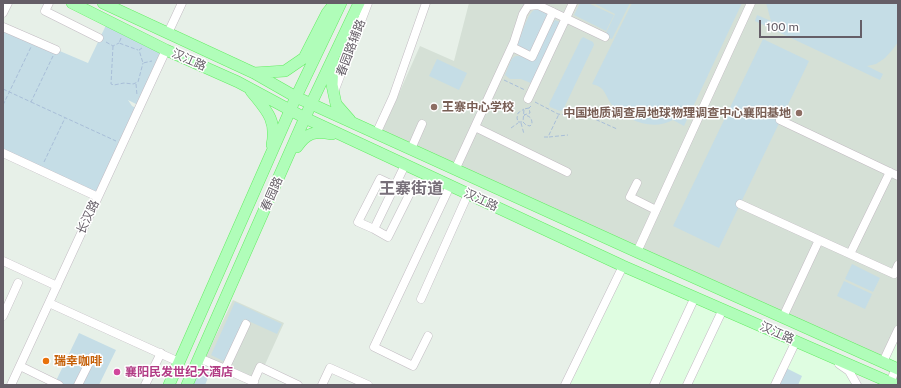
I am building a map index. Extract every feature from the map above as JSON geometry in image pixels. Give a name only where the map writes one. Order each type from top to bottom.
[{"type":"main road","name":"汉江路","points":[[72,3],[152,43],[164,55],[246,86],[290,111],[623,266],[892,384]]},
{"type":"main road","name":"汉江路","points":[[103,3],[254,73],[296,98],[897,368]]},
{"type":"main road","points":[[254,73],[285,70],[304,58],[327,13],[335,3]]},
{"type":"main road","name":"春园路","points":[[169,385],[290,111],[341,3]]},
{"type":"main road","name":"春园路","points":[[186,385],[311,104],[359,3]]},
{"type":"main road","points":[[334,56],[332,84],[336,104],[353,123]]},
{"type":"main road","points":[[246,86],[270,115],[274,136],[270,157]]},
{"type":"main road","points":[[283,167],[304,137],[320,132],[348,138]]},
{"type":"street","points":[[3,13],[8,3]]},
{"type":"street","points":[[49,3],[45,11],[100,38]]},
{"type":"street","points":[[168,33],[182,3]]},
{"type":"street","points":[[317,32],[328,3]]},
{"type":"street","name":"春园路辅路","points":[[333,92],[368,3]]},
{"type":"street","points":[[376,134],[393,96],[426,3]]},
{"type":"street","points":[[528,99],[573,3]]},
{"type":"street","points":[[637,252],[751,3]]},
{"type":"street","points":[[455,170],[512,47],[522,14],[528,6],[538,5],[605,37]]},
{"type":"street","points":[[512,47],[532,57],[553,12]]},
{"type":"street","points":[[3,27],[56,50]]},
{"type":"street","name":"长汉路","points":[[11,385],[164,55]]},
{"type":"street","points":[[780,120],[898,176]]},
{"type":"street","points":[[410,150],[422,124]]},
{"type":"street","points":[[475,127],[567,172]]},
{"type":"street","points":[[3,153],[98,197]]},
{"type":"street","points":[[374,229],[405,165]]},
{"type":"street","points":[[850,254],[890,172]]},
{"type":"street","points":[[380,179],[410,193],[388,237],[374,229],[358,222],[380,179]]},
{"type":"street","points":[[637,184],[630,197],[656,210]]},
{"type":"street","points":[[428,336],[413,366],[374,347],[450,186]]},
{"type":"street","points":[[421,299],[468,194]]},
{"type":"street","points":[[740,204],[894,274],[898,265]]},
{"type":"street","points":[[783,317],[819,240]]},
{"type":"street","points":[[3,261],[57,286]]},
{"type":"street","points":[[565,385],[623,266]]},
{"type":"street","points":[[3,316],[18,283]]},
{"type":"street","points":[[654,385],[695,297]]},
{"type":"street","points":[[49,303],[179,362]]},
{"type":"street","points":[[687,385],[723,309]]},
{"type":"street","points":[[225,369],[246,324]]},
{"type":"street","points":[[883,362],[898,330]]},
{"type":"street","points":[[775,385],[796,341]]},
{"type":"street","points":[[145,385],[160,354]]},
{"type":"street","points":[[825,354],[850,371],[857,385]]},
{"type":"street","points":[[78,385],[92,358]]},
{"type":"street","points":[[199,358],[225,369],[253,384],[260,367],[298,385]]},
{"type":"street","points":[[20,366],[59,385]]},
{"type":"street","points":[[322,385],[330,368],[368,385]]},
{"type":"street","points":[[892,384],[897,368]]},
{"type":"path","points":[[120,43],[125,29]]},
{"type":"path","points":[[100,38],[113,46]]},
{"type":"path","points":[[3,105],[34,41]]},
{"type":"path","points":[[113,46],[120,43],[139,50],[152,43]]},
{"type":"path","points":[[113,46],[111,84],[114,85],[124,83],[136,84],[138,82],[143,63],[139,50]]},
{"type":"path","points":[[31,102],[56,50]]},
{"type":"path","points":[[143,63],[164,55]]},
{"type":"path","points":[[498,78],[528,91],[526,98],[528,99]]},
{"type":"path","points":[[3,89],[116,141]]},
{"type":"path","points":[[524,115],[530,113],[530,108],[533,102],[559,114],[565,115],[579,112],[617,129]]},
{"type":"path","points":[[518,122],[518,112],[530,108]]},
{"type":"path","points":[[524,109],[522,122],[524,134]]},
{"type":"path","points":[[548,137],[559,114]]},
{"type":"path","points":[[511,128],[518,122],[522,122],[530,126],[532,124],[530,117],[524,115]]},
{"type":"path","points":[[40,170],[65,118]]},
{"type":"path","points":[[544,137],[568,135]]},
{"type":"shaded area","points":[[469,3],[898,3],[898,338],[886,363],[380,136],[420,46],[454,61]]},
{"type":"shaded area","points":[[580,3],[588,3],[614,15],[606,31],[574,15]]},
{"type":"shaded area","points":[[593,3],[630,3],[612,39],[609,38],[606,33],[615,14]]},
{"type":"shaded area","points":[[632,3],[742,3],[684,126],[673,120],[657,125],[641,123],[633,120],[625,116],[613,106],[601,88],[592,84]]},
{"type":"shaded area","points":[[766,3],[898,3],[898,42],[885,58],[876,64],[867,66],[883,74],[880,80],[755,21],[757,15],[771,21]]},
{"type":"shaded area","points":[[536,9],[548,14],[534,49],[530,52],[517,46],[527,20]]},
{"type":"shaded area","points":[[555,20],[560,22],[533,84],[521,79],[510,79],[505,75],[511,60],[514,57],[520,56],[531,60]]},
{"type":"shaded area","points":[[108,21],[166,50],[140,106],[128,100],[132,106],[138,109],[98,197],[3,153],[3,27],[88,63]]},
{"type":"shaded area","points":[[583,37],[593,42],[594,45],[563,110],[560,111],[550,107],[549,104]]},
{"type":"shaded area","points":[[763,39],[809,61],[719,248],[673,226]]},
{"type":"shaded area","points":[[437,59],[467,73],[459,90],[429,76]]},
{"type":"shaded area","points":[[852,264],[880,278],[873,292],[845,279]]},
{"type":"shaded area","points":[[623,266],[825,354],[849,371],[857,385],[565,385]]},
{"type":"shaded area","points":[[844,281],[872,294],[865,309],[837,296]]},
{"type":"shaded area","points":[[233,300],[284,323],[263,369],[255,378],[206,356]]},
{"type":"shaded area","points":[[235,302],[282,324],[277,334],[244,319],[225,362],[211,355]]},
{"type":"shaded area","points":[[79,333],[116,350],[99,385],[54,385]]},
{"type":"shaded area","points":[[898,338],[898,369],[886,363]]},
{"type":"shaded area","points":[[195,367],[210,373],[205,385],[187,385]]},
{"type":"shaded area","points":[[786,368],[802,376],[798,385],[778,385]]},
{"type":"place","name":"王寨中心学校","points":[[434,107]]},
{"type":"place","name":"中国地质调查局地球物理调查中心襄阳基地","points":[[799,113]]},
{"type":"place","name":"瑞幸咖啡","points":[[46,361]]},
{"type":"place","name":"襄阳民发世纪大酒店","points":[[117,372]]},
{"type":"district","name":"王寨街道","points":[[411,189]]}]
